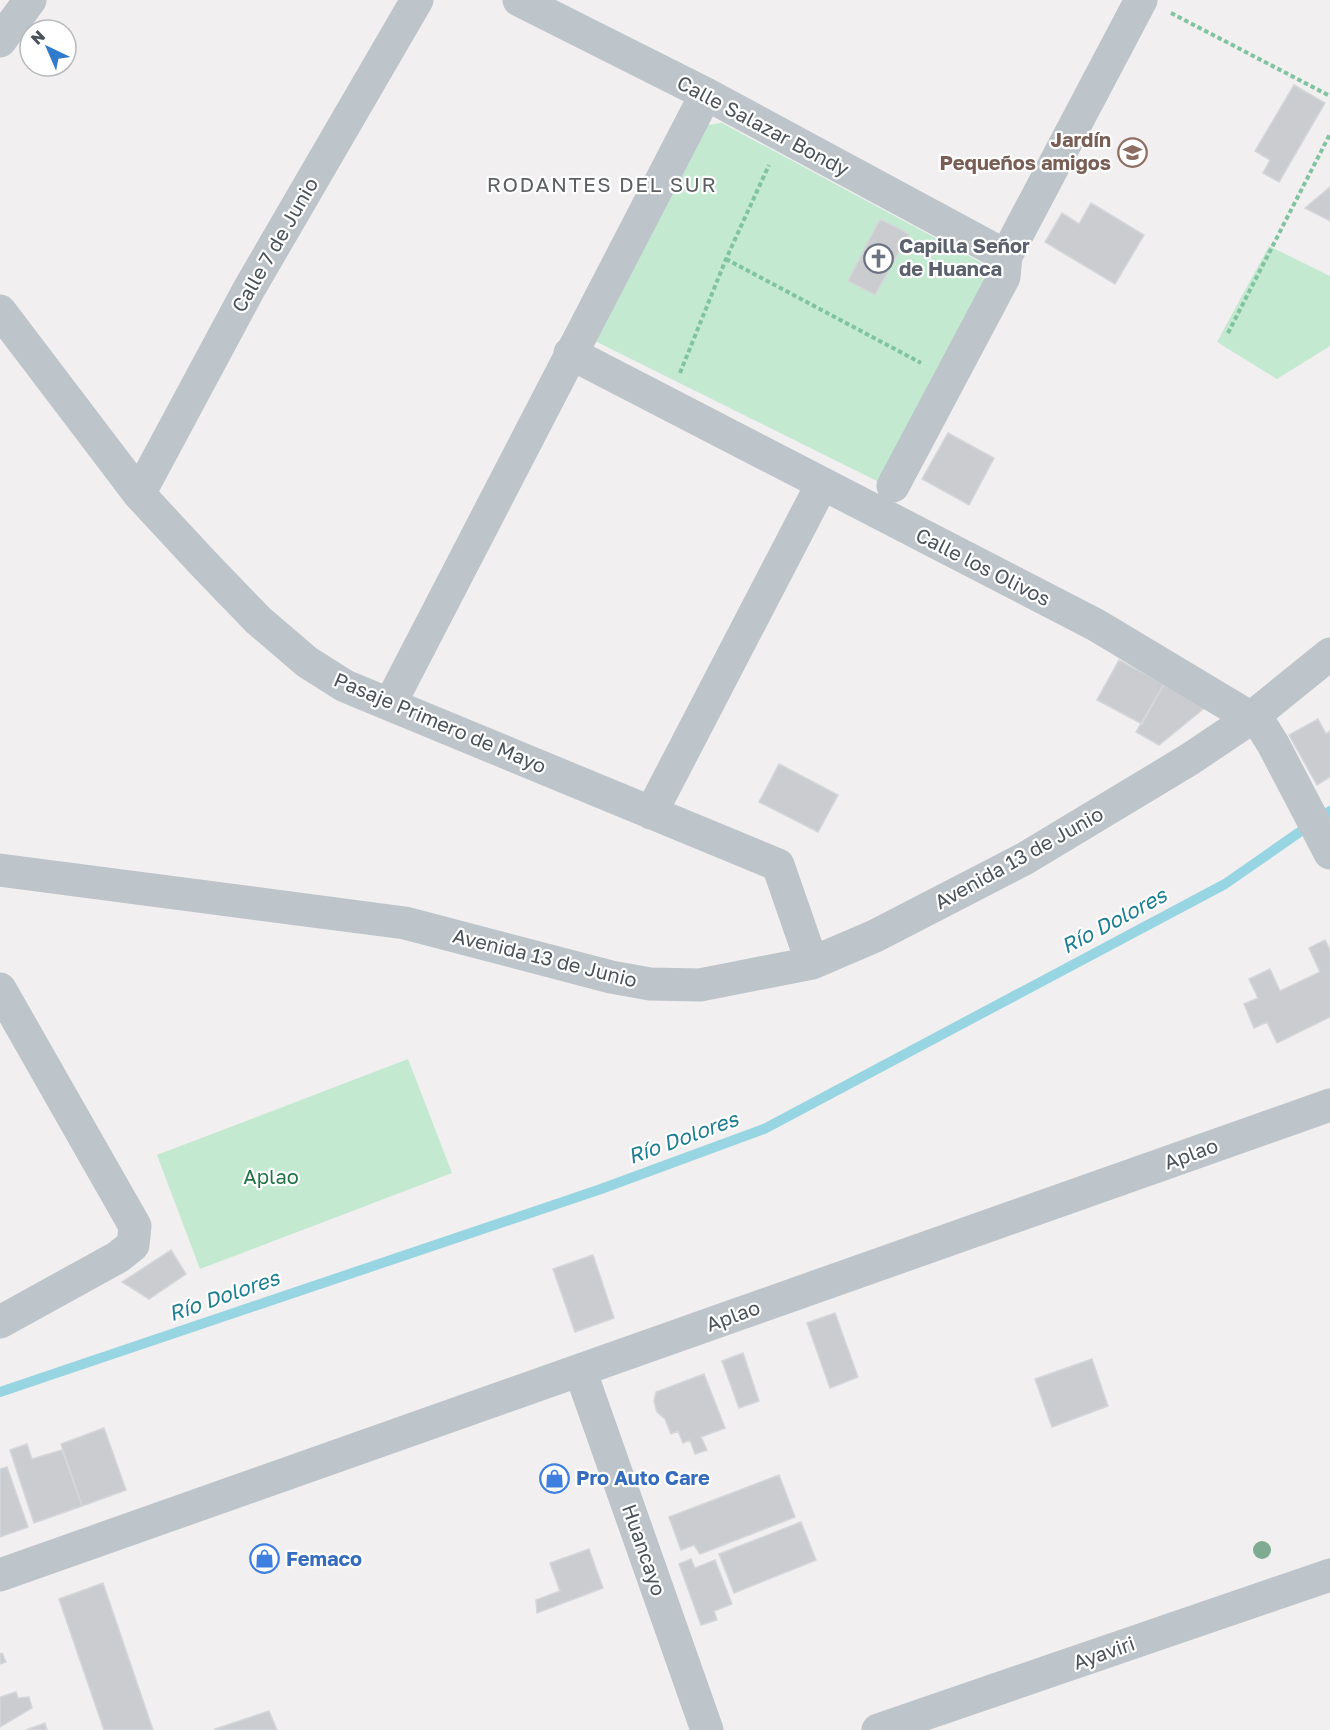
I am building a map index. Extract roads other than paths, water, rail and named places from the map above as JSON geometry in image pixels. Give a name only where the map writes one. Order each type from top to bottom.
[{"type":"street","points":[[0,41],[30,0]]},
{"type":"street","name":"Calle 7 de Junio","points":[[140,494],[249,289],[417,0]]},
{"type":"street","name":"Calle Salazar Bondy","points":[[519,0],[706,94],[1006,256]]},
{"type":"street","points":[[893,486],[1004,277],[1006,256],[1154,5]]},
{"type":"street","points":[[390,704],[706,94]]},
{"type":"street","name":"Pasaje Primero de Mayo","points":[[0,311],[140,494],[258,620],[307,662],[345,686],[778,865],[812,963]]},
{"type":"street","name":"Calle los Olivos","points":[[570,353],[1096,625],[1251,718],[1263,728],[1274,744],[1330,852]]},
{"type":"street","points":[[651,813],[822,484]]},
{"type":"street","name":"Avenida 13 de Junio","points":[[0,870],[405,923],[611,977],[650,984],[700,985],[812,963],[875,936],[1024,859],[1190,759],[1251,718],[1330,654]]},
{"type":"street","points":[[0,989],[135,1226],[133,1245],[118,1257],[0,1322]]},
{"type":"street","name":"Aplao","points":[[0,1575],[1330,1105]]},
{"type":"street","name":"Huancayo","points":[[580,1370],[707,1730]]},
{"type":"street","name":"Ayaviri","points":[[878,1730],[1321,1586]]},
{"type":"waterway","name":"Río Dolores","points":[[0,1392],[601,1189],[764,1129],[1225,884],[1330,811]]},
{"type":"place","name":"Jardín Pequeños amigos","points":[[1132,152]]},
{"type":"place","name":"Capilla Señor de Huanca","points":[[878,258]]},
{"type":"place","name":"Pro Auto Care","points":[[555,1478]]},
{"type":"place","name":"Femaco","points":[[265,1559]]},
{"type":"district","name":"RODANTES DEL SUR","points":[[602,185]]}]
